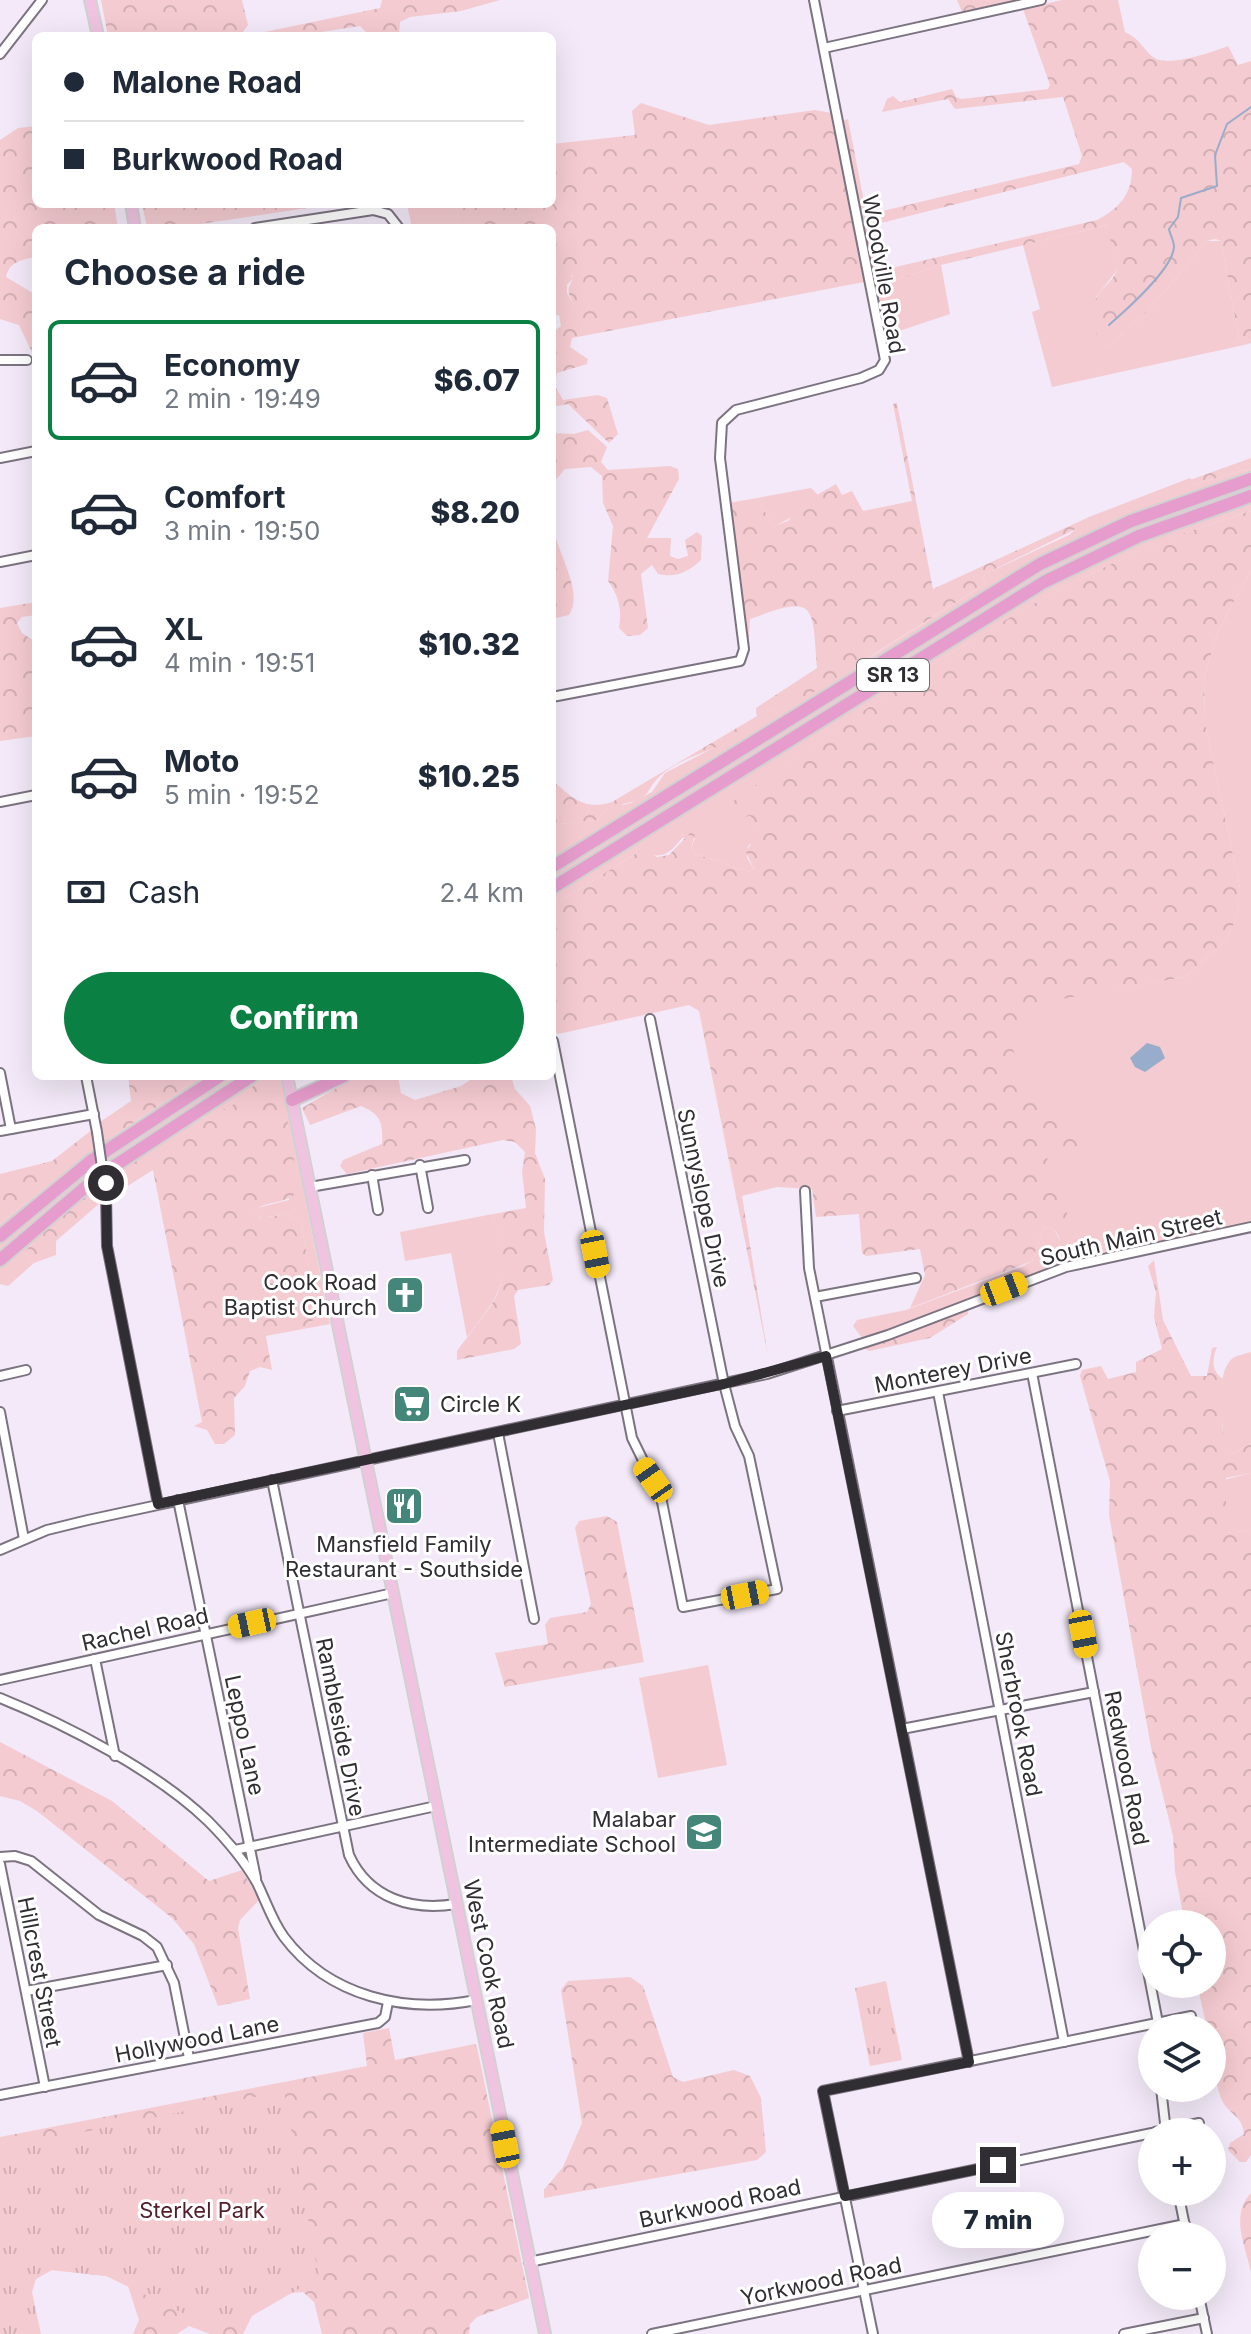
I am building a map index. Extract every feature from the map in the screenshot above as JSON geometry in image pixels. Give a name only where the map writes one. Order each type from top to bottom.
[{"type":"highway","name":"SR 13","points":[[556,865],[1040,564],[1156,510],[1251,479]]},
{"type":"highway","name":"SR 13","points":[[556,888],[1044,582],[1139,536],[1251,496]]},
{"type":"highway","points":[[0,1236],[92,1160],[214,1080]]},
{"type":"highway","points":[[0,1260],[96,1178],[246,1080]]},
{"type":"highway","points":[[292,1100],[335,1080]]},
{"type":"main road","points":[[90,0],[97,32]]},
{"type":"main road","name":"West Cook Road","points":[[288,1080],[545,2334]]},
{"type":"street","points":[[0,54],[42,0]]},
{"type":"street","points":[[814,0],[824,48],[1041,0]]},
{"type":"street","name":"Woodville Road","points":[[556,696],[740,661],[744,649],[720,458],[722,423],[736,410],[861,378],[882,366],[882,339],[824,48]]},
{"type":"street","points":[[317,224],[379,210],[392,217],[396,224]]},
{"type":"street","points":[[0,360],[27,360]]},
{"type":"street","points":[[0,458],[32,452]]},
{"type":"street","points":[[0,562],[32,556]]},
{"type":"street","points":[[0,802],[32,796]]},
{"type":"street","name":"Sunnyslope Drive","points":[[625,1406],[635,1449],[661,1497],[683,1607],[777,1589],[749,1456],[735,1426],[724,1384],[650,1019]]},
{"type":"street","points":[[556,1056],[625,1406]]},
{"type":"street","points":[[0,1073],[11,1129]]},
{"type":"street","points":[[87,1080],[106,1195],[107,1246],[158,1504]]},
{"type":"street","points":[[0,1131],[94,1114]]},
{"type":"street","points":[[310,1187],[420,1165],[465,1160]]},
{"type":"street","points":[[420,1165],[428,1208]]},
{"type":"street","points":[[372,1175],[378,1210]]},
{"type":"street","points":[[805,1191],[805,1238],[826,1356],[969,2062]]},
{"type":"street","name":"South Main Street","points":[[0,1550],[56,1527],[724,1384],[826,1356],[1066,1267],[1251,1227]]},
{"type":"street","points":[[815,1297],[916,1278]]},
{"type":"street","name":"Monterey Drive","points":[[837,1411],[1076,1364]]},
{"type":"street","points":[[0,1376],[26,1370]]},
{"type":"street","name":"Redwood Road","points":[[1032,1373],[1156,2014]]},
{"type":"street","name":"Sherbrook Road","points":[[938,1392],[1064,2042]]},
{"type":"street","points":[[0,1412],[24,1539]]},
{"type":"street","points":[[498,1433],[534,1619]]},
{"type":"street","name":"Rambleside Drive","points":[[272,1480],[342,1825],[357,1870],[385,1895],[416,1906],[456,1904]]},
{"type":"street","name":"Leppo Lane","points":[[178,1500],[256,1883]]},
{"type":"street","name":"Rachel Road","points":[[0,1680],[393,1593]]},
{"type":"street","points":[[95,1659],[115,1756]]},
{"type":"street","points":[[902,1729],[1094,1692]]},
{"type":"street","points":[[0,1698],[50,1718],[115,1756],[196,1810],[235,1850],[279,1929],[299,1953],[338,1983],[388,2002],[435,2005],[476,2000]]},
{"type":"street","points":[[235,1850],[436,1806]]},
{"type":"street","points":[[0,1857],[15,1856],[35,1864],[99,1915],[147,1939],[162,1954],[189,2058]]},
{"type":"street","name":"Hillcrest Street","points":[[1,1870],[45,2087]]},
{"type":"street","points":[[26,1991],[167,1965]]},
{"type":"street","name":"Hollywood Lane","points":[[0,2095],[378,2023],[385,2017],[388,2002]]},
{"type":"street","points":[[873,2334],[823,2091],[1138,2029]]},
{"type":"street","name":"Burkwood Road","points":[[529,2262],[1138,2135]]},
{"type":"street","name":"Yorkwood Road","points":[[652,2334],[1138,2234]]},
{"type":"street","points":[[1202,2310],[1207,2334]]},
{"type":"street","points":[[1124,2334],[1204,2318]]},
{"type":"green space","points":[[101,0],[242,0],[248,25],[243,32],[107,32]]},
{"type":"green space","points":[[382,0],[500,0],[461,11],[410,17],[400,22],[399,32],[366,32],[360,26],[321,32],[265,32],[380,8]]},
{"type":"green space","points":[[957,0],[1027,0],[963,14]]},
{"type":"green space","points":[[1062,0],[1118,0],[1125,32],[1153,57],[1179,60],[1228,46],[1238,65],[1251,61],[1251,343],[1244,345],[1239,339],[1221,241],[1215,239],[1207,241],[1147,312],[1107,347],[1096,333],[1093,313],[1097,297],[1117,270],[1107,225],[941,265],[874,287],[842,121],[848,119],[866,212],[870,214],[1079,164],[1082,156],[1063,97],[955,109],[948,99],[882,112],[887,99],[893,96],[900,102],[952,89],[956,97],[962,99],[1048,89],[1050,85],[1023,9]],"holes":[[[1124,162],[1132,169],[1122,200],[1097,220],[887,269],[880,266],[870,227],[873,225]]]},
{"type":"green space","points":[[641,103],[709,125],[815,110],[832,113],[864,282],[572,338],[570,347],[588,359],[587,364],[557,373],[556,380],[556,333],[563,333],[574,305],[568,291],[573,275],[556,281],[556,224],[458,224],[456,208],[556,208],[556,144],[635,135],[632,111]]},
{"type":"green space","points":[[32,126],[32,208],[115,208],[117,224],[32,224],[32,258],[13,265],[6,277],[32,293],[32,353],[19,325],[0,319],[0,140],[18,128]]},
{"type":"green space","points":[[143,208],[307,208],[200,224],[146,224]]},
{"type":"green space","points":[[408,208],[456,208],[458,224],[411,224]]},
{"type":"green space","points":[[1108,225],[1117,270],[1096,297],[1107,347],[1147,312],[1207,241],[1221,241],[1239,339],[1244,345],[1052,387],[1032,312],[1040,309],[1023,245]]},
{"type":"green space","points":[[941,265],[950,314],[884,336],[874,287]]},
{"type":"green space","points":[[570,274],[573,278],[567,285],[567,293],[574,305],[563,333],[556,333],[561,326],[559,315],[556,315],[556,280]]},
{"type":"green space","points":[[556,388],[563,400],[598,395],[607,398],[618,434],[609,443],[568,404],[556,406]]},
{"type":"green space","points":[[897,403],[933,589],[1089,517],[1092,521],[987,573],[983,577],[985,584],[790,707],[773,709],[744,734],[670,768],[639,799],[623,804],[618,810],[607,809],[597,820],[561,824],[556,828],[556,783],[579,801],[593,805],[612,802],[757,716],[756,708],[817,668],[811,618],[807,610],[799,607],[788,607],[750,619],[748,649],[729,503],[757,498],[773,526],[788,521],[798,506],[836,484],[842,495],[852,491],[863,511],[912,501],[893,404]]},
{"type":"green space","points":[[588,430],[607,447],[601,462],[608,470],[670,466],[678,469],[679,479],[647,538],[671,538],[670,556],[678,559],[688,556],[685,540],[697,532],[702,536],[701,560],[691,568],[664,575],[658,574],[652,565],[641,574],[648,628],[640,635],[627,636],[619,628],[619,603],[608,581],[613,526],[603,503],[602,476],[591,467],[565,469],[556,479],[556,433],[574,434]]},
{"type":"green space","points":[[1251,458],[1251,468],[1196,484],[1190,480]]},
{"type":"green space","points":[[1251,468],[1251,511],[1179,535],[1110,565],[1044,599],[916,676],[730,804],[755,820],[760,829],[756,840],[748,846],[747,858],[754,869],[749,872],[696,854],[691,848],[695,838],[682,838],[663,854],[637,853],[556,904],[556,828],[561,824],[597,820],[607,809],[631,803],[652,792],[665,773],[750,729],[762,715],[875,654],[985,584],[983,577],[987,573],[1069,535],[1089,517],[1190,478],[1196,484]]},
{"type":"green space","points":[[811,488],[819,496],[792,517],[773,526],[757,498]]},
{"type":"green space","points":[[1251,511],[1251,570],[1218,631],[1204,678],[1205,723],[1240,888],[1236,920],[1224,942],[1185,977],[1040,1003],[1019,1023],[1011,1041],[1019,1071],[1075,1133],[1081,1149],[1071,1154],[1052,1144],[1043,1147],[1079,1246],[1068,1250],[1054,1229],[1044,1227],[1032,1261],[910,1308],[925,1275],[920,1249],[866,1256],[862,1253],[859,1214],[816,1217],[812,1189],[777,1187],[742,1196],[768,1356],[699,1011],[689,1005],[558,1034],[556,904],[637,853],[647,851],[657,857],[669,855],[691,832],[695,834],[691,848],[696,854],[749,872],[754,869],[746,852],[760,829],[750,816],[734,818],[729,804],[978,636],[1110,565],[1179,535]]},
{"type":"green space","points":[[556,537],[574,595],[569,615],[556,618]]},
{"type":"green space","points":[[1251,570],[1251,1223],[1068,1260],[863,1339],[853,1326],[857,1320],[906,1310],[1021,1267],[1032,1261],[1044,1227],[1054,1229],[1060,1241],[995,1050],[1018,1006],[1185,977],[1224,942],[1236,920],[1240,888],[1205,723],[1204,678],[1218,631]]},
{"type":"green space","points":[[32,603],[32,616],[22,617],[17,623],[22,633],[32,639],[32,737],[0,741],[0,608]]},
{"type":"green space","points":[[128,1080],[193,1080],[104,1142],[100,1122],[131,1101]]},
{"type":"green space","points":[[193,1080],[260,1080],[233,1106],[200,1119],[110,1176],[104,1142]]},
{"type":"green space","points":[[260,1080],[281,1080],[299,1190],[252,1213],[261,1218],[288,1214],[301,1223],[318,1316],[303,1329],[266,1336],[272,1370],[260,1367],[250,1371],[245,1386],[234,1398],[235,1435],[224,1444],[215,1444],[207,1430],[194,1426],[202,1422],[153,1170],[110,1197],[110,1176],[200,1119],[232,1106]]},
{"type":"green space","points":[[281,1080],[330,1324],[303,1329],[318,1316],[301,1223],[288,1214],[261,1218],[252,1213],[253,1209],[289,1200]]},
{"type":"green space","points":[[350,1080],[399,1080],[401,1093],[415,1100],[461,1086],[470,1080],[512,1080],[515,1089],[530,1106],[536,1129],[535,1153],[545,1179],[544,1232],[553,1280],[549,1285],[518,1290],[514,1296],[521,1344],[514,1349],[457,1360],[457,1351],[499,1289],[502,1260],[493,1214],[526,1208],[522,1171],[525,1152],[515,1142],[503,1140],[347,1174],[340,1166],[343,1160],[382,1144],[382,1130],[377,1116],[361,1106],[310,1125],[302,1108]]},
{"type":"green space","points":[[93,1129],[96,1149],[0,1223],[0,1174],[52,1161]]},
{"type":"green space","points":[[96,1149],[102,1184],[45,1228],[25,1252],[34,1263],[8,1286],[0,1284],[0,1223]]},
{"type":"green space","points":[[102,1184],[101,1202],[56,1241],[56,1255],[34,1263],[25,1252],[45,1228]]},
{"type":"green space","points":[[493,1214],[502,1253],[502,1280],[491,1305],[467,1337],[451,1253],[405,1261],[400,1232]]},
{"type":"green space","points":[[1154,1260],[1163,1320],[1191,1376],[1207,1376],[1212,1348],[1217,1347],[1214,1364],[1216,1372],[1223,1379],[1222,1425],[1227,1451],[1232,1454],[1251,1443],[1251,1473],[1226,1478],[1226,1533],[1251,1530],[1251,2155],[1246,2162],[1240,2162],[1228,2150],[1230,2143],[1244,2134],[1238,2118],[1223,2102],[1226,2102],[1226,2014],[1204,2014],[1200,1998],[1226,1998],[1226,1910],[1182,1910],[1175,1872],[1173,1836],[1151,1747],[1109,1515],[1110,1481],[1080,1376],[1082,1370],[1101,1366],[1108,1379],[1136,1372],[1136,1362],[1162,1349],[1154,1317],[1156,1292],[1148,1266]]},
{"type":"green space","points":[[969,1305],[968,1314],[930,1338],[869,1351],[863,1347]]},
{"type":"green space","points":[[1251,1352],[1251,1443],[1232,1454],[1226,1451],[1223,1430],[1223,1376],[1233,1358]]},
{"type":"green space","points":[[1251,1473],[1251,1530],[1226,1533],[1224,1480]]},
{"type":"green space","points":[[607,1516],[617,1522],[644,1662],[505,1687],[495,1653],[548,1644],[545,1625],[550,1618],[587,1612],[591,1604],[575,1528],[579,1521]]},
{"type":"green space","points":[[708,1665],[727,1765],[658,1778],[639,1678]]},
{"type":"green space","points":[[0,1742],[112,1801],[209,1881],[242,1870],[259,1900],[240,1920],[238,1928],[250,1999],[218,2006],[194,1944],[172,1918],[37,1811],[20,1801],[0,1796]]},
{"type":"green space","points":[[630,1977],[643,1986],[673,2077],[683,2082],[734,2070],[750,2076],[761,2098],[766,2152],[757,2160],[544,2198],[544,2190],[563,2167],[582,2123],[561,1990],[568,1981]]},
{"type":"green space","points":[[886,1981],[902,2060],[870,2066],[855,1988]]},
{"type":"green space","points":[[389,2028],[395,2060],[475,2044],[477,2047],[529,2298],[477,2317],[470,2324],[469,2334],[322,2334],[314,2302],[303,2292],[291,2293],[263,2307],[0,2152],[0,2137],[367,2066],[363,2033]]},
{"type":"green space","name":"Sterkel Park","points":[[284,2091],[319,2277],[252,2316],[191,2317],[106,2276],[52,2270],[36,2279],[32,2292],[41,2334],[0,2334],[0,2149]]},
{"type":"green space","points":[[0,2185],[249,2311],[252,2316],[243,2334],[210,2334],[189,2326],[177,2334],[133,2334],[139,2320],[127,2283],[106,2276],[52,2270],[0,2246]]},
{"type":"green space","points":[[1251,2193],[1251,2272],[1240,2221],[1241,2211]]},
{"type":"water","points":[[1147,1043],[1160,1047],[1165,1058],[1145,1072],[1135,1067],[1130,1058]]},
{"type":"waterway","points":[[1109,325],[1148,289],[1166,266],[1174,247],[1169,229],[1178,217],[1181,198],[1217,186],[1215,155],[1227,124],[1251,107]]},
{"type":"place","name":"Cook Road Baptist Church","points":[[405,1295]]},
{"type":"place","name":"Circle K","points":[[412,1404]]},
{"type":"place","name":"Mansfield Family Restaurant - Southside","points":[[404,1506]]},
{"type":"place","name":"Malabar Intermediate School","points":[[704,1832]]},
{"type":"route","points":[[106,1183],[107,1246],[158,1504],[724,1384],[826,1356],[969,2062],[823,2091],[845,2196],[998,2165]]}]
